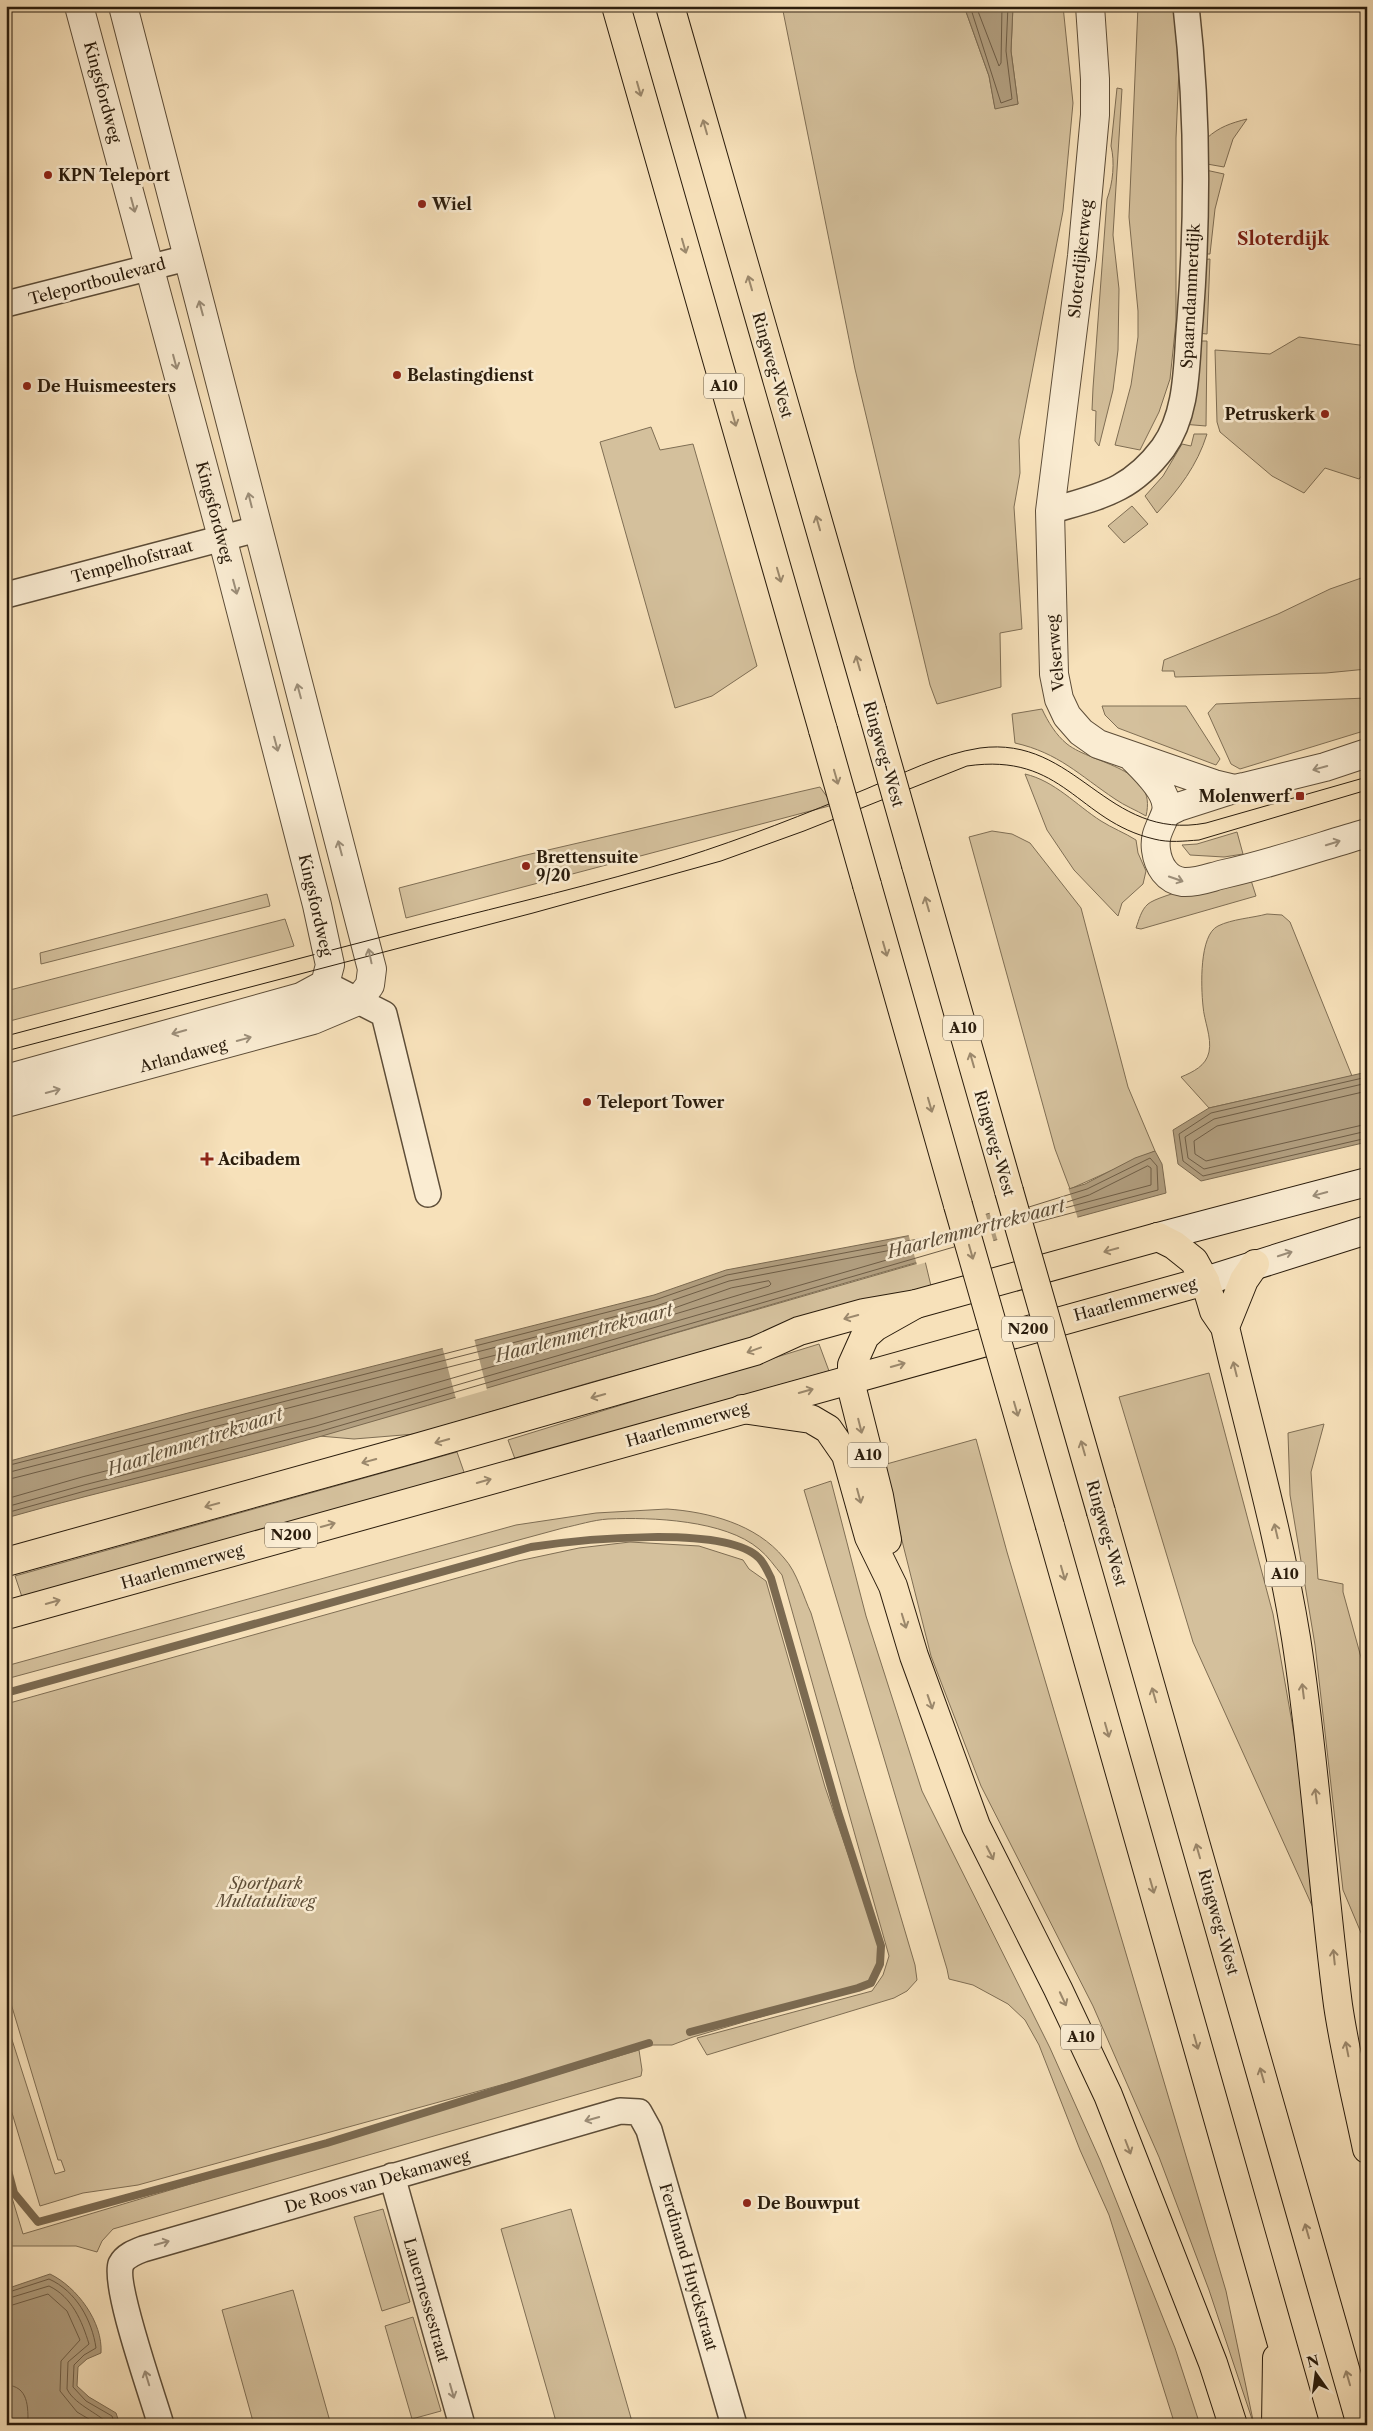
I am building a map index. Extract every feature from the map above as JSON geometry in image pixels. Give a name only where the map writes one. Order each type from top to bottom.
[{"type":"main road","name":"A10","points":[[616,6],[1305,2425]]},
{"type":"main road","name":"Ringweg-West","points":[[670,6],[1361,2425]]},
{"type":"main road","name":"A10","points":[[1158,1237],[1174,1245],[1194,1261],[1205,1281],[1214,1311],[1225,1326],[1284,1569],[1296,1639],[1320,1825],[1338,2006],[1367,2149]]},
{"type":"main road","points":[[6,1562],[755,1351],[799,1331],[864,1313],[916,1304],[1158,1237]]},
{"type":"main road","points":[[1225,1326],[1244,1280],[1255,1264]]},
{"type":"main road","name":"Haarlemmerweg","points":[[6,1615],[851,1378],[1205,1281]]},
{"type":"main road","name":"A10","points":[[893,1586],[881,1505],[861,1427],[851,1378],[856,1353],[865,1336],[875,1327],[916,1304]]},
{"type":"main road","name":"A10","points":[[742,1409],[811,1419],[821,1423],[834,1435],[852,1470],[869,1537],[893,1586],[921,1675],[976,1826],[1058,1989],[1108,2095],[1213,2363],[1233,2425]]},
{"type":"main road","name":"A10","points":[[1320,2278],[1367,2372]]},
{"type":"main road","name":"A10","points":[[1276,2425],[1277,2326]]},
{"type":"street","name":"Kingsfordweg","points":[[80,6],[222,537],[328,952],[330,965],[325,984]]},
{"type":"street","points":[[123,6],[257,529],[370,956],[372,969],[370,985],[358,1000]]},
{"type":"street","name":"Sloterdijkerweg","points":[[1050,510],[1082,256],[1094,115],[1095,79],[1090,6]]},
{"type":"street","name":"Spaarndammerdijk","points":[[1050,510],[1124,487],[1147,467],[1164,446],[1175,426],[1182,400],[1188,364],[1193,282],[1196,167],[1192,62],[1186,6]]},
{"type":"street","name":"Teleportboulevard","points":[[6,304],[187,258]]},
{"type":"street","name":"Velserweg","points":[[1050,510],[1054,674],[1059,699],[1067,716],[1081,732],[1098,744],[1132,756]]},
{"type":"street","name":"Tempelhofstraat","points":[[6,594],[257,529]]},
{"type":"street","points":[[1166,813],[1178,806],[1235,789],[1325,767],[1367,753]]},
{"type":"street","points":[[1132,756],[1214,784],[1235,789]]},
{"type":"street","points":[[1132,756],[1158,784],[1164,800],[1166,813],[1157,832],[1156,852],[1160,865],[1170,878],[1183,882],[1194,882],[1258,866],[1367,833]]},
{"type":"street","points":[[325,984],[384,1014],[428,1194]]},
{"type":"street","name":"Arlandaweg","points":[[6,1079],[300,997],[325,984]]},
{"type":"street","name":"Arlandaweg","points":[[6,1103],[313,1020],[358,1000]]},
{"type":"street","points":[[1158,1237],[1367,1182]]},
{"type":"street","name":"Haarlemmerweg","points":[[1205,1281],[1367,1230]]},
{"type":"street","name":"De Roos van Dekamaweg","points":[[161,2425],[122,2292],[121,2266],[125,2258],[142,2249],[620,2111],[639,2112]]},
{"type":"street","name":"Ferdinand Huyckstraat","points":[[639,2112],[649,2130],[734,2425]]},
{"type":"street","name":"Lauernessestraat","points":[[392,2176],[462,2425]]},
{"type":"green space","points":[[782,6],[964,6],[989,76],[995,108],[1018,104],[1011,51],[1013,6],[1063,6],[1073,103],[1063,211],[1019,440],[1020,473],[1014,507],[1022,629],[1000,633],[1001,687],[937,704],[930,685],[855,369]]},
{"type":"green space","points":[[1138,6],[1172,6],[1180,46],[1176,138],[1176,322],[1170,379],[1159,412],[1140,450],[1115,445],[1131,385],[1138,337],[1138,311],[1129,217]]},
{"type":"green space","points":[[1117,88],[1122,89],[1113,235],[1119,289],[1118,350],[1113,390],[1099,446],[1095,441],[1096,411],[1092,410],[1093,388],[1107,199],[1113,172],[1111,146]]},
{"type":"green space","points":[[1247,119],[1233,139],[1224,167],[1207,164],[1207,138],[1226,126]]},
{"type":"green space","points":[[1201,169],[1224,174],[1215,209],[1210,254],[1200,254]]},
{"type":"green space","points":[[1210,259],[1207,334],[1197,333],[1200,260]]},
{"type":"green space","points":[[1299,337],[1367,346],[1367,469],[1359,479],[1325,468],[1304,493],[1272,476],[1220,432],[1217,422],[1215,350],[1270,354]]},
{"type":"green space","points":[[1197,341],[1207,341],[1206,426],[1182,424]]},
{"type":"green space","points":[[651,427],[660,450],[693,444],[757,666],[712,696],[675,708],[600,442]]},
{"type":"green space","points":[[1194,434],[1207,434],[1203,446],[1193,467],[1180,486],[1157,513],[1145,496],[1163,476],[1182,444],[1191,446]]},
{"type":"green space","points":[[1132,506],[1148,524],[1124,543],[1108,526]]},
{"type":"green space","points":[[1367,576],[1367,669],[1326,673],[1175,677],[1174,671],[1162,671],[1164,660],[1278,614],[1330,589]]},
{"type":"green space","points":[[1367,698],[1367,730],[1240,769],[1231,764],[1208,713],[1216,704]]},
{"type":"green space","points":[[1102,706],[1186,706],[1220,759],[1216,765],[1118,728],[1105,715]]},
{"type":"green space","points":[[1042,709],[1059,737],[1067,744],[1121,770],[1133,777],[1143,787],[1147,800],[1146,816],[1119,801],[1056,759],[1030,747],[1015,743],[1012,714]]},
{"type":"green space","points":[[1025,774],[1046,782],[1101,821],[1136,840],[1138,853],[1146,871],[1143,884],[1122,903],[1118,916],[1074,870],[1047,830]]},
{"type":"green space","points":[[820,787],[833,805],[406,918],[399,888],[522,856]]},
{"type":"green space","points":[[992,831],[1012,834],[1030,843],[1081,908],[1128,1087],[1155,1151],[1070,1189],[1055,1149],[969,837]]},
{"type":"green space","points":[[1237,832],[1243,854],[1224,857],[1190,855],[1182,845],[1197,844]]},
{"type":"green space","points":[[1249,874],[1256,896],[1141,929],[1136,928],[1144,909],[1155,900],[1196,887]]},
{"type":"green space","points":[[267,894],[270,906],[41,964],[40,953]]},
{"type":"green space","points":[[1267,914],[1282,915],[1290,922],[1352,1076],[1209,1108],[1181,1077],[1202,1065],[1209,1052],[1210,1046],[1202,987],[1204,950],[1212,931],[1218,926],[1236,920]]},
{"type":"green space","points":[[285,919],[294,946],[6,1022],[6,991]]},
{"type":"green space","points":[[925,1261],[932,1290],[592,1382],[415,1434],[354,1439],[319,1436]]},
{"type":"green space","points":[[819,1344],[829,1371],[515,1459],[508,1440]]},
{"type":"green space","points":[[1209,1373],[1273,1614],[1301,1774],[1314,1910],[1193,1642],[1119,1397]]},
{"type":"green space","points":[[1324,1424],[1311,1472],[1318,1579],[1343,1584],[1343,1592],[1367,1679],[1367,1947],[1343,1890],[1315,1645],[1290,1495],[1288,1433]]},
{"type":"green space","points":[[976,1439],[1007,1552],[1226,2291],[1254,2425],[1209,2290],[1159,2157],[1093,2006],[981,1786],[931,1656],[883,1465]]},
{"type":"green space","points":[[457,1452],[465,1475],[22,1597],[15,1576]]},
{"type":"green space","points":[[831,1481],[866,1616],[922,1791],[1050,2048],[1100,2160],[1175,2348],[1200,2425],[1175,2425],[1109,2215],[1080,2150],[1039,2045],[1025,2020],[1008,2004],[973,1985],[949,1979],[804,1490]]},
{"type":"green space","points":[[667,1509],[699,1513],[746,1528],[773,1546],[789,1564],[796,1577],[811,1613],[915,1965],[917,1980],[907,1991],[894,1998],[707,2055],[697,2038],[872,1991],[883,1975],[889,1956],[782,1575],[759,1549],[745,1539],[727,1532],[708,1526],[666,1520],[608,1519],[591,1521],[6,1679],[6,1666],[516,1525],[596,1513]]},
{"type":"green space","name":"Sportpark Multatuliweg","points":[[630,1542],[699,1546],[743,1560],[749,1569],[766,1581],[825,1787],[883,1956],[876,1978],[858,1988],[672,2045],[646,2045],[138,2185],[83,2193],[40,2206],[6,2093],[6,2021],[55,2174],[65,2171],[61,2160],[58,2160],[6,1987],[6,1704],[518,1561],[579,1548]]},
{"type":"green space","points":[[639,2050],[641,2076],[113,2229],[102,2241],[97,2252],[76,2246],[11,2246],[6,2243],[6,2178],[23,2234]]},
{"type":"green space","points":[[383,2209],[410,2302],[382,2311],[354,2217]]},
{"type":"green space","points":[[571,2209],[633,2425],[557,2425],[501,2229]]},
{"type":"green space","points":[[293,2290],[331,2425],[254,2425],[222,2310]]},
{"type":"green space","points":[[413,2317],[441,2411],[412,2419],[385,2326]]},
{"type":"water","points":[[964,6],[1013,6],[1011,51],[1018,104],[995,109],[989,76]]},
{"type":"water","points":[[1367,1072],[1367,1142],[1201,1181],[1178,1164],[1173,1130],[1209,1108]]},
{"type":"water","name":"Haarlemmertrekvaart","points":[[1155,1151],[1162,1164],[1166,1193],[849,1282],[322,1436],[6,1518],[6,1462],[188,1413],[654,1295],[726,1270],[928,1232],[1085,1184],[1135,1158]]},
{"type":"water","points":[[50,2274],[70,2287],[79,2297],[98,2329],[101,2353],[87,2359],[78,2367],[77,2386],[89,2397],[116,2413],[120,2425],[10,2425],[6,2360],[6,2289]]},
{"type":"pier","points":[[1068,1187],[1078,1219],[998,1242],[989,1211]]},
{"type":"pier","points":[[985,1212],[994,1243],[917,1265],[908,1233]]},
{"type":"pier","points":[[474,1338],[487,1390],[456,1399],[442,1346]]},
{"type":"waterway","points":[[6,1693],[531,1547],[614,1538],[650,1537],[716,1541],[741,1547],[759,1558],[771,1578],[838,1812],[881,1946],[880,1964],[871,1983],[858,1988],[690,2032]]},
{"type":"waterway","points":[[6,2163],[14,2193],[38,2222],[327,2143],[649,2043]]},
{"type":"tram line","points":[[6,1036],[586,885],[682,858],[775,825],[936,760],[980,748],[1013,748],[1042,757],[1068,771],[1116,804],[1142,817],[1172,825],[1206,823],[1367,777]]},
{"type":"tram line","points":[[6,1051],[533,913],[721,861],[804,831],[967,766],[1000,764],[1026,769],[1048,778],[1106,818],[1128,830],[1154,839],[1171,841],[1199,840],[1367,790]]},
{"type":"place","name":"KPN Teleport","points":[[48,175]]},
{"type":"place","name":"Wiel","points":[[422,204]]},
{"type":"place","name":"Belastingdienst","points":[[397,375]]},
{"type":"place","name":"De Huismeesters","points":[[27,386]]},
{"type":"place","name":"Petruskerk","points":[[1325,414]]},
{"type":"place","name":"Molenwerf","points":[[1300,796]]},
{"type":"place","name":"Brettensuite 9/20","points":[[526,866]]},
{"type":"place","name":"Teleport Tower","points":[[587,1102]]},
{"type":"place","name":"Acibadem","points":[[207,1159]]},
{"type":"place","name":"De Bouwput","points":[[747,2203]]},
{"type":"district","name":"Sloterdijk","points":[[1283,239]]}]
